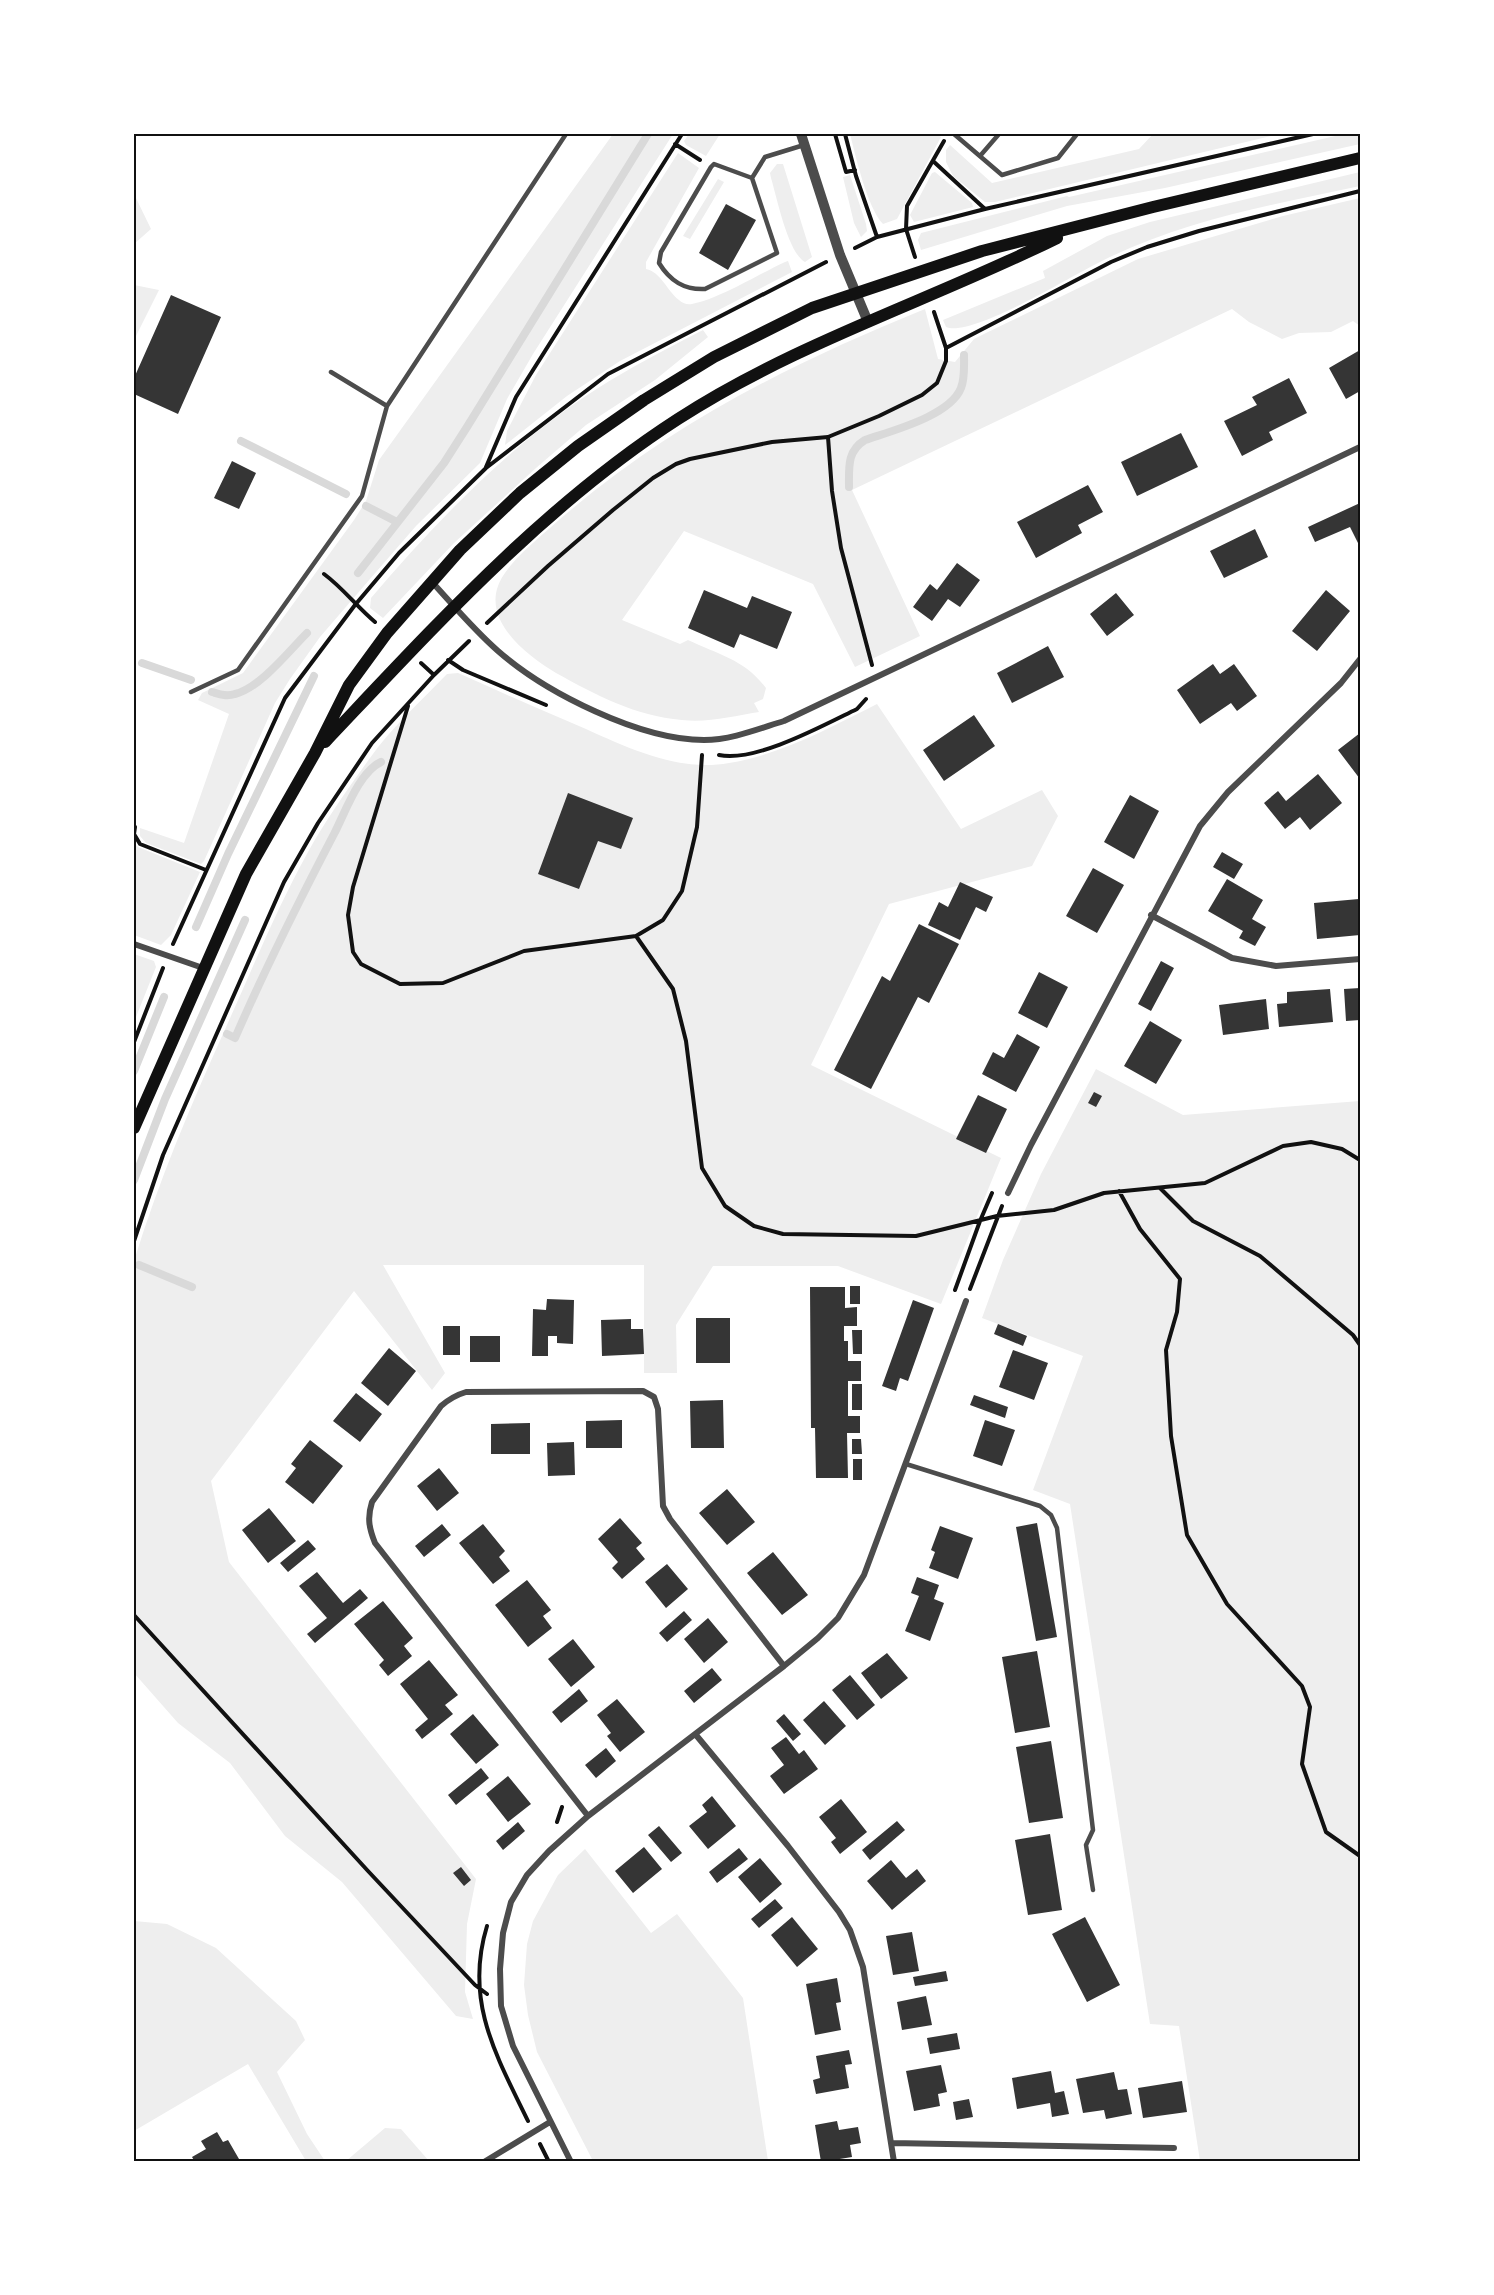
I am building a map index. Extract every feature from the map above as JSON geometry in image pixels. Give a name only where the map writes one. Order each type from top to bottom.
[{"type":"main road","points":[[134,1128],[246,874],[315,753],[349,685],[387,633],[460,550],[520,493],[578,446],[644,400],[714,357],[812,308],[982,251],[1153,207],[1360,158]]},
{"type":"main road","points":[[315,753],[455,607],[557,508],[678,419],[786,359],[993,270],[1077,228]]},
{"type":"street","points":[[801,134],[836,242],[868,322]]},
{"type":"street","points":[[432,582],[478,633],[513,663],[540,682],[625,724],[674,736],[704,740],[729,737],[784,721],[1360,447]]},
{"type":"street","points":[[1008,1193],[1151,915],[1200,826],[1228,792],[1341,683],[1360,659]]},
{"type":"street","points":[[1151,915],[1232,958],[1276,966],[1360,959]]},
{"type":"street","points":[[134,944],[203,968]]},
{"type":"street","points":[[571,2162],[513,2046],[501,2006],[500,1969],[503,1933],[511,1902],[527,1875],[549,1851],[588,1816],[784,1666],[838,1618],[853,1597],[864,1575],[966,1300]]},
{"type":"street","points":[[588,1816],[375,1543],[369,1529],[368,1515],[372,1502],[441,1406],[456,1395],[466,1392],[643,1391],[654,1397],[658,1409],[663,1506],[670,1519],[784,1666]]},
{"type":"street","points":[[696,1735],[789,1846],[840,1911],[850,1930],[863,1967],[894,2162]]},
{"type":"street","points":[[483,2162],[550,2122]]},
{"type":"street","points":[[891,2143],[1174,2148]]},
{"type":"lane","points":[[191,692],[238,670],[362,496],[387,406],[566,134]]},
{"type":"lane","points":[[954,134],[1002,175],[1058,158],[1077,134]]},
{"type":"lane","points":[[980,156],[999,134]]},
{"type":"lane","points":[[752,178],[765,157],[804,145]]},
{"type":"lane","points":[[714,164],[752,178],[777,253],[705,288],[692,289],[681,286],[665,273],[658,263],[661,252],[711,167],[714,164]]},
{"type":"lane","points":[[331,372],[387,406]]},
{"type":"lane","points":[[906,1464],[1040,1506],[1051,1515],[1057,1528],[1093,1830],[1086,1845],[1094,1890]]},
{"type":"path","points":[[486,468],[516,397],[682,134]]},
{"type":"path","points":[[835,134],[846,172],[855,170]]},
{"type":"path","points":[[845,134],[878,237],[985,209],[1313,134]]},
{"type":"path","points":[[906,229],[907,206],[944,141]]},
{"type":"path","points":[[675,144],[711,167]]},
{"type":"path","points":[[933,161],[985,209]]},
{"type":"path","points":[[946,348],[1111,262],[1147,247],[1198,231],[1360,191]]},
{"type":"path","points":[[134,1241],[163,1155],[284,882],[343,783],[372,743],[434,675],[548,566],[653,478],[676,464],[701,456],[772,442],[828,437],[922,395],[937,383],[946,361],[946,348],[936,319]]},
{"type":"path","points":[[828,437],[832,491],[841,548],[876,678]]},
{"type":"path","points":[[313,565],[341,587],[355,605]]},
{"type":"path","points":[[409,702],[353,887],[348,915],[353,952],[362,964],[400,984],[443,983],[524,951],[636,936],[663,920],[682,891],[697,827],[704,740]]},
{"type":"path","points":[[135,827],[134,834],[140,844],[206,870]]},
{"type":"path","points":[[636,936],[673,989],[686,1041],[702,1168],[725,1206],[754,1226],[783,1234],[916,1236],[997,1216],[1054,1210],[1104,1193],[1205,1184],[1283,1146],[1311,1142],[1342,1149],[1360,1160]]},
{"type":"path","points":[[1160,1188],[1193,1221],[1260,1256],[1353,1335],[1360,1345]]},
{"type":"path","points":[[952,1299],[980,1221],[994,1190]]},
{"type":"path","points":[[1119,1191],[1140,1229],[1180,1279],[1177,1312],[1166,1350],[1171,1436],[1187,1535],[1227,1604],[1302,1686],[1310,1707],[1302,1764],[1326,1832],[1360,1856]]},
{"type":"path","points":[[966,1300],[997,1216],[1008,1193]]},
{"type":"path","points":[[134,1615],[368,1871],[478,1987],[501,2006]]},
{"type":"path","points":[[554,1827],[561,1808],[576,1800]]},
{"type":"path","points":[[478,1987],[483,1940],[490,1917]]},
{"type":"path","points":[[542,2148],[549,2162]]},
{"type":"shaded area","points":[[613,134],[673,134],[533,354],[507,399],[480,463],[416,526],[320,637],[290,679],[275,703],[204,861],[201,864],[146,843],[140,836],[140,828],[184,843],[229,714],[198,700],[202,693],[243,673],[354,520],[366,501],[379,460]]},
{"type":"shaded area","points":[[689,134],[720,134],[706,156],[686,145],[684,141]]},
{"type":"shaded area","points":[[850,134],[936,134],[941,137],[897,219],[883,224],[877,216],[863,181]]},
{"type":"shaded area","points":[[1153,134],[1279,134],[995,202],[985,202],[953,176],[946,162],[946,150],[950,145],[992,183],[1139,149]]},
{"type":"shaded area","points":[[1344,134],[1360,134],[1360,144],[1165,188],[1067,206],[921,250],[918,240],[921,233],[1067,196]]},
{"type":"shaded area","points":[[678,153],[699,168],[646,262],[646,269],[656,274],[685,304],[714,297],[788,261],[792,272],[620,361],[567,396],[505,445],[507,431],[536,375]]},
{"type":"shaded area","points":[[777,164],[783,164],[812,257],[805,262],[793,248],[780,211],[770,173]]},
{"type":"shaded area","points":[[935,172],[972,203],[973,207],[914,222],[910,215],[932,173]]},
{"type":"shaded area","points":[[1360,172],[1360,186],[1253,209],[1149,240],[1115,254],[1014,308],[974,324],[958,328],[946,327],[943,320],[1045,278],[1043,271],[1107,236],[1150,222]]},
{"type":"shaded area","points":[[850,175],[866,224],[867,231],[861,237],[854,223],[843,177]]},
{"type":"shaded area","points":[[718,179],[724,182],[690,239],[683,236]]},
{"type":"shaded area","points":[[134,194],[151,229],[134,244]]},
{"type":"shaded area","points":[[1360,198],[1360,326],[1353,321],[1331,332],[1299,333],[1282,339],[1249,322],[1232,309],[852,490],[920,636],[855,667],[813,584],[684,531],[622,620],[680,644],[688,640],[721,654],[749,670],[766,688],[763,699],[754,703],[759,712],[721,719],[692,721],[665,718],[632,709],[556,673],[523,649],[504,627],[498,615],[497,589],[505,572],[527,548],[593,492],[636,459],[681,430],[728,402],[824,353],[925,309],[938,359],[955,362],[974,339],[1138,259],[1283,216]]},
{"type":"shaded area","points":[[134,285],[159,290],[134,340]]},
{"type":"shaded area","points":[[703,330],[708,337],[655,380],[586,425],[536,468],[454,543],[383,618],[370,608],[371,598],[425,537],[482,479],[544,426],[611,380]]},
{"type":"shaded area","points":[[458,673],[629,748],[688,764],[729,763],[787,747],[877,704],[961,829],[1042,790],[1058,816],[1032,866],[889,904],[811,1065],[1001,1158],[941,1304],[838,1266],[713,1266],[676,1325],[677,1373],[644,1373],[644,1265],[383,1265],[445,1373],[432,1390],[354,1291],[211,1481],[229,1562],[476,1879],[467,1924],[465,1992],[473,2019],[456,2016],[342,1882],[285,1836],[230,1763],[178,1723],[134,1673],[134,1261],[165,1171],[201,1083],[276,916],[308,852],[346,792],[388,736],[447,674]]},
{"type":"shaded area","points":[[134,843],[138,847],[200,872],[171,935],[161,945],[134,935]]},
{"type":"shaded area","points":[[134,954],[154,961],[156,967],[134,1022]]},
{"type":"shaded area","points":[[1096,1069],[1183,1115],[1360,1101],[1360,2161],[1200,2161],[1179,2026],[1150,2024],[1070,1504],[1033,1490],[1083,1356],[982,1318],[1003,1260],[1041,1174]]},
{"type":"shaded area","points":[[585,1849],[651,1933],[677,1914],[743,1998],[768,2161],[593,2161],[537,2052],[524,1985],[527,1944],[533,1921],[558,1875]]},
{"type":"shaded area","points":[[134,1921],[167,1924],[216,1948],[296,2021],[305,2040],[277,2072],[307,2134],[325,2161],[306,2161],[248,2064],[134,2131]]},
{"type":"shaded area","points":[[385,2128],[401,2129],[429,2161],[346,2161]]},
{"type":"building","points":[[726,204],[756,220],[728,270],[699,253]]},
{"type":"building","points":[[171,295],[221,317],[178,414],[134,394],[134,378]]},
{"type":"building","points":[[1360,350],[1360,391],[1346,399],[1329,368]]},
{"type":"building","points":[[1289,378],[1307,413],[1269,432],[1273,440],[1242,456],[1224,421],[1257,405],[1252,397]]},
{"type":"building","points":[[1181,433],[1198,467],[1137,496],[1121,462]]},
{"type":"building","points":[[232,461],[256,473],[239,509],[214,498]]},
{"type":"building","points":[[1088,485],[1103,512],[1078,525],[1082,533],[1036,558],[1017,522]]},
{"type":"building","points":[[1360,503],[1360,542],[1358,543],[1350,527],[1315,542],[1308,527]]},
{"type":"building","points":[[1255,529],[1268,557],[1224,578],[1210,551]]},
{"type":"building","points":[[957,563],[980,580],[960,607],[948,599],[932,621],[913,607],[930,584],[937,590]]},
{"type":"building","points":[[704,590],[747,608],[752,596],[792,612],[777,649],[740,634],[734,648],[688,628]]},
{"type":"building","points":[[1326,590],[1350,611],[1317,651],[1292,631]]},
{"type":"building","points":[[1116,593],[1134,615],[1107,636],[1090,614]]},
{"type":"building","points":[[1048,646],[1064,677],[1012,703],[997,673]]},
{"type":"building","points":[[1213,664],[1220,674],[1234,664],[1257,696],[1237,711],[1231,703],[1200,724],[1177,690]]},
{"type":"building","points":[[974,715],[995,746],[944,781],[923,750]]},
{"type":"building","points":[[1360,733],[1360,779],[1338,750]]},
{"type":"building","points":[[1318,774],[1342,803],[1310,830],[1300,817],[1285,829],[1264,803],[1278,791],[1286,801]]},
{"type":"building","points":[[568,793],[633,818],[621,849],[598,841],[579,889],[538,874]]},
{"type":"building","points":[[1130,795],[1159,811],[1134,859],[1104,842]]},
{"type":"building","points":[[1222,852],[1243,864],[1234,879],[1213,867]]},
{"type":"building","points":[[1093,868],[1124,885],[1097,933],[1066,916]]},
{"type":"building","points":[[1227,879],[1263,900],[1252,919],[1266,927],[1255,946],[1239,938],[1243,931],[1208,911]]},
{"type":"building","points":[[960,882],[993,897],[986,912],[976,907],[960,940],[928,925],[939,902],[948,907]]},
{"type":"building","points":[[1359,899],[1360,935],[1317,939],[1314,903]]},
{"type":"building","points":[[919,924],[959,944],[929,1003],[918,997],[871,1089],[834,1070],[882,976],[890,981]]},
{"type":"building","points":[[1161,961],[1174,968],[1151,1011],[1138,1004]]},
{"type":"building","points":[[1039,972],[1068,987],[1047,1028],[1018,1013]]},
{"type":"building","points":[[1360,988],[1360,1020],[1346,1021],[1344,989]]},
{"type":"building","points":[[1330,989],[1333,1022],[1279,1027],[1277,1004],[1287,1003],[1287,992]]},
{"type":"building","points":[[1266,999],[1269,1029],[1223,1035],[1219,1005]]},
{"type":"building","points":[[1150,1021],[1182,1040],[1156,1084],[1124,1066]]},
{"type":"building","points":[[1017,1034],[1040,1047],[1016,1092],[982,1074],[993,1052],[1004,1058]]},
{"type":"building","points":[[1094,1092],[1102,1096],[1096,1107],[1088,1103]]},
{"type":"building","points":[[978,1095],[1007,1109],[986,1153],[956,1139]]},
{"type":"building","points":[[850,1286],[860,1286],[860,1304],[850,1304]]},
{"type":"building","points":[[810,1287],[845,1287],[845,1308],[857,1307],[857,1326],[844,1326],[844,1341],[848,1341],[848,1361],[861,1361],[861,1381],[848,1381],[848,1416],[860,1416],[860,1433],[847,1433],[848,1478],[816,1478],[815,1428],[811,1428]]},
{"type":"building","points":[[547,1299],[574,1300],[573,1344],[557,1343],[557,1336],[548,1336],[548,1356],[532,1356],[533,1309],[546,1310]]},
{"type":"building","points":[[913,1300],[934,1308],[908,1381],[900,1378],[896,1391],[882,1386]]},
{"type":"building","points":[[696,1318],[730,1318],[730,1363],[696,1363]]},
{"type":"building","points":[[631,1319],[631,1329],[643,1329],[644,1354],[602,1356],[601,1320]]},
{"type":"building","points":[[998,1324],[1027,1336],[1023,1346],[994,1334]]},
{"type":"building","points":[[443,1326],[460,1326],[460,1355],[443,1355]]},
{"type":"building","points":[[852,1330],[862,1330],[862,1354],[853,1354]]},
{"type":"building","points":[[470,1336],[500,1336],[500,1362],[470,1362]]},
{"type":"building","points":[[389,1348],[416,1371],[388,1406],[361,1383]]},
{"type":"building","points":[[1013,1350],[1048,1363],[1034,1400],[999,1387]]},
{"type":"building","points":[[852,1384],[862,1384],[862,1410],[852,1410]]},
{"type":"building","points":[[356,1393],[382,1414],[360,1442],[333,1421]]},
{"type":"building","points":[[974,1395],[1008,1407],[1005,1418],[970,1405]]},
{"type":"building","points":[[723,1400],[724,1448],[691,1448],[690,1401]]},
{"type":"building","points":[[622,1420],[622,1448],[586,1448],[586,1421]]},
{"type":"building","points":[[985,1420],[1015,1430],[1002,1466],[973,1456]]},
{"type":"building","points":[[530,1423],[530,1454],[491,1454],[491,1424]]},
{"type":"building","points":[[852,1439],[861,1439],[862,1454],[852,1454]]},
{"type":"building","points":[[310,1440],[343,1466],[313,1504],[285,1482],[296,1468],[291,1464]]},
{"type":"building","points":[[574,1442],[575,1475],[548,1476],[547,1443]]},
{"type":"building","points":[[853,1459],[862,1459],[862,1480],[853,1480]]},
{"type":"building","points":[[439,1468],[459,1493],[437,1511],[417,1486]]},
{"type":"building","points":[[727,1489],[755,1522],[727,1545],[699,1513]]},
{"type":"building","points":[[269,1508],[296,1541],[268,1563],[242,1530]]},
{"type":"building","points":[[620,1518],[642,1543],[636,1548],[645,1559],[622,1579],[612,1568],[618,1562],[598,1539]]},
{"type":"building","points":[[1037,1523],[1057,1637],[1036,1641],[1016,1527]]},
{"type":"building","points":[[442,1524],[451,1535],[424,1557],[415,1546]]},
{"type":"building","points":[[483,1524],[505,1551],[499,1557],[510,1571],[493,1584],[459,1543]]},
{"type":"building","points":[[940,1526],[973,1538],[958,1579],[929,1568],[935,1552],[931,1550]]},
{"type":"building","points":[[308,1540],[316,1549],[288,1572],[280,1563]]},
{"type":"building","points":[[773,1552],[808,1595],[782,1615],[747,1573]]},
{"type":"building","points":[[667,1564],[688,1589],[666,1608],[645,1582]]},
{"type":"building","points":[[317,1572],[343,1603],[360,1589],[368,1598],[315,1643],[307,1634],[327,1618],[299,1586]]},
{"type":"building","points":[[917,1577],[939,1585],[934,1599],[944,1603],[930,1641],[905,1631],[919,1596],[911,1593]]},
{"type":"building","points":[[527,1580],[551,1610],[543,1616],[552,1628],[528,1647],[495,1605]]},
{"type":"building","points":[[383,1601],[413,1638],[404,1646],[412,1656],[388,1676],[379,1665],[384,1660],[354,1624]]},
{"type":"building","points":[[684,1611],[692,1620],[667,1642],[659,1633]]},
{"type":"building","points":[[708,1618],[728,1642],[704,1663],[684,1639]]},
{"type":"building","points":[[573,1639],[595,1667],[571,1687],[548,1659]]},
{"type":"building","points":[[1037,1651],[1050,1727],[1015,1733],[1002,1657]]},
{"type":"building","points":[[887,1653],[908,1678],[881,1699],[861,1673]]},
{"type":"building","points":[[429,1660],[458,1695],[445,1705],[453,1714],[422,1739],[415,1730],[428,1719],[400,1684]]},
{"type":"building","points":[[712,1668],[722,1680],[694,1703],[684,1691]]},
{"type":"building","points":[[850,1675],[875,1705],[857,1720],[832,1690]]},
{"type":"building","points":[[579,1689],[588,1701],[561,1723],[552,1712]]},
{"type":"building","points":[[617,1699],[645,1732],[620,1752],[607,1736],[611,1733],[597,1715]]},
{"type":"building","points":[[824,1701],[846,1726],[825,1745],[803,1720]]},
{"type":"building","points":[[473,1714],[499,1745],[476,1764],[450,1734]]},
{"type":"building","points":[[784,1714],[801,1734],[793,1741],[776,1721]]},
{"type":"building","points":[[786,1737],[799,1754],[804,1750],[818,1769],[784,1794],[770,1776],[784,1765],[771,1748]]},
{"type":"building","points":[[1051,1741],[1063,1818],[1029,1823],[1016,1747]]},
{"type":"building","points":[[606,1748],[616,1761],[596,1778],[585,1765]]},
{"type":"building","points":[[481,1768],[489,1778],[456,1805],[448,1795]]},
{"type":"building","points":[[508,1776],[531,1804],[508,1822],[486,1794]]},
{"type":"building","points":[[712,1796],[736,1826],[708,1849],[689,1826],[707,1812],[702,1805]]},
{"type":"building","points":[[841,1799],[867,1832],[840,1854],[831,1842],[836,1838],[819,1817]]},
{"type":"building","points":[[897,1821],[905,1830],[870,1860],[862,1850]]},
{"type":"building","points":[[518,1822],[525,1831],[503,1850],[496,1841]]},
{"type":"building","points":[[659,1826],[682,1853],[671,1862],[648,1835]]},
{"type":"building","points":[[1050,1834],[1062,1910],[1028,1915],[1015,1840]]},
{"type":"building","points":[[644,1847],[662,1869],[633,1893],[615,1871]]},
{"type":"building","points":[[739,1848],[748,1859],[717,1883],[709,1872]]},
{"type":"building","points":[[760,1858],[782,1884],[760,1903],[738,1877]]},
{"type":"building","points":[[891,1860],[906,1878],[917,1869],[926,1881],[892,1910],[867,1881]]},
{"type":"building","points":[[461,1867],[471,1880],[464,1886],[453,1873]]},
{"type":"building","points":[[775,1899],[783,1908],[759,1928],[751,1919]]},
{"type":"building","points":[[792,1917],[818,1949],[797,1967],[771,1935]]},
{"type":"building","points":[[1085,1917],[1120,1985],[1087,2002],[1052,1934]]},
{"type":"building","points":[[912,1932],[919,1971],[893,1975],[886,1936]]},
{"type":"building","points":[[946,1971],[948,1981],[915,1986],[913,1977]]},
{"type":"building","points":[[837,1978],[841,2002],[836,2003],[841,2030],[815,2035],[806,1984]]},
{"type":"building","points":[[926,1996],[932,2025],[902,2030],[897,2002]]},
{"type":"building","points":[[957,2033],[960,2049],[930,2054],[927,2038]]},
{"type":"building","points":[[849,2050],[852,2064],[845,2065],[849,2088],[816,2094],[813,2080],[820,2078],[816,2056]]},
{"type":"building","points":[[941,2065],[947,2092],[938,2094],[940,2106],[914,2111],[906,2071]]},
{"type":"building","points":[[1051,2071],[1055,2093],[1064,2091],[1069,2114],[1052,2117],[1050,2103],[1017,2109],[1012,2078]]},
{"type":"building","points":[[1114,2072],[1118,2090],[1127,2089],[1132,2114],[1106,2119],[1104,2110],[1083,2113],[1076,2079]]},
{"type":"building","points":[[1182,2081],[1187,2112],[1143,2118],[1138,2088]]},
{"type":"building","points":[[969,2099],[973,2117],[956,2120],[953,2102]]},
{"type":"building","points":[[837,2121],[839,2130],[858,2127],[861,2143],[850,2145],[852,2157],[821,2162],[815,2125]]},
{"type":"building","points":[[217,2132],[223,2142],[228,2140],[239,2159],[234,2162],[195,2162],[192,2157],[206,2149],[201,2141]]},
{"type":"waterway","points":[[358,573],[444,463],[648,134]]},
{"type":"waterway","points":[[849,487],[850,460],[859,444],[919,421],[945,407],[955,398],[963,380],[964,355]]},
{"type":"waterway","points":[[241,441],[346,494]]},
{"type":"waterway","points":[[366,506],[397,522]]},
{"type":"waterway","points":[[212,692],[232,695],[245,690],[274,668],[307,633]]},
{"type":"waterway","points":[[142,663],[191,680]]},
{"type":"waterway","points":[[196,927],[228,854],[314,676]]},
{"type":"waterway","points":[[227,1034],[235,1038],[258,986],[353,794],[366,775],[381,762]]},
{"type":"waterway","points":[[134,1180],[165,1099],[245,920]]},
{"type":"waterway","points":[[134,1071],[164,997]]},
{"type":"waterway","points":[[139,1265],[192,1287]]}]
